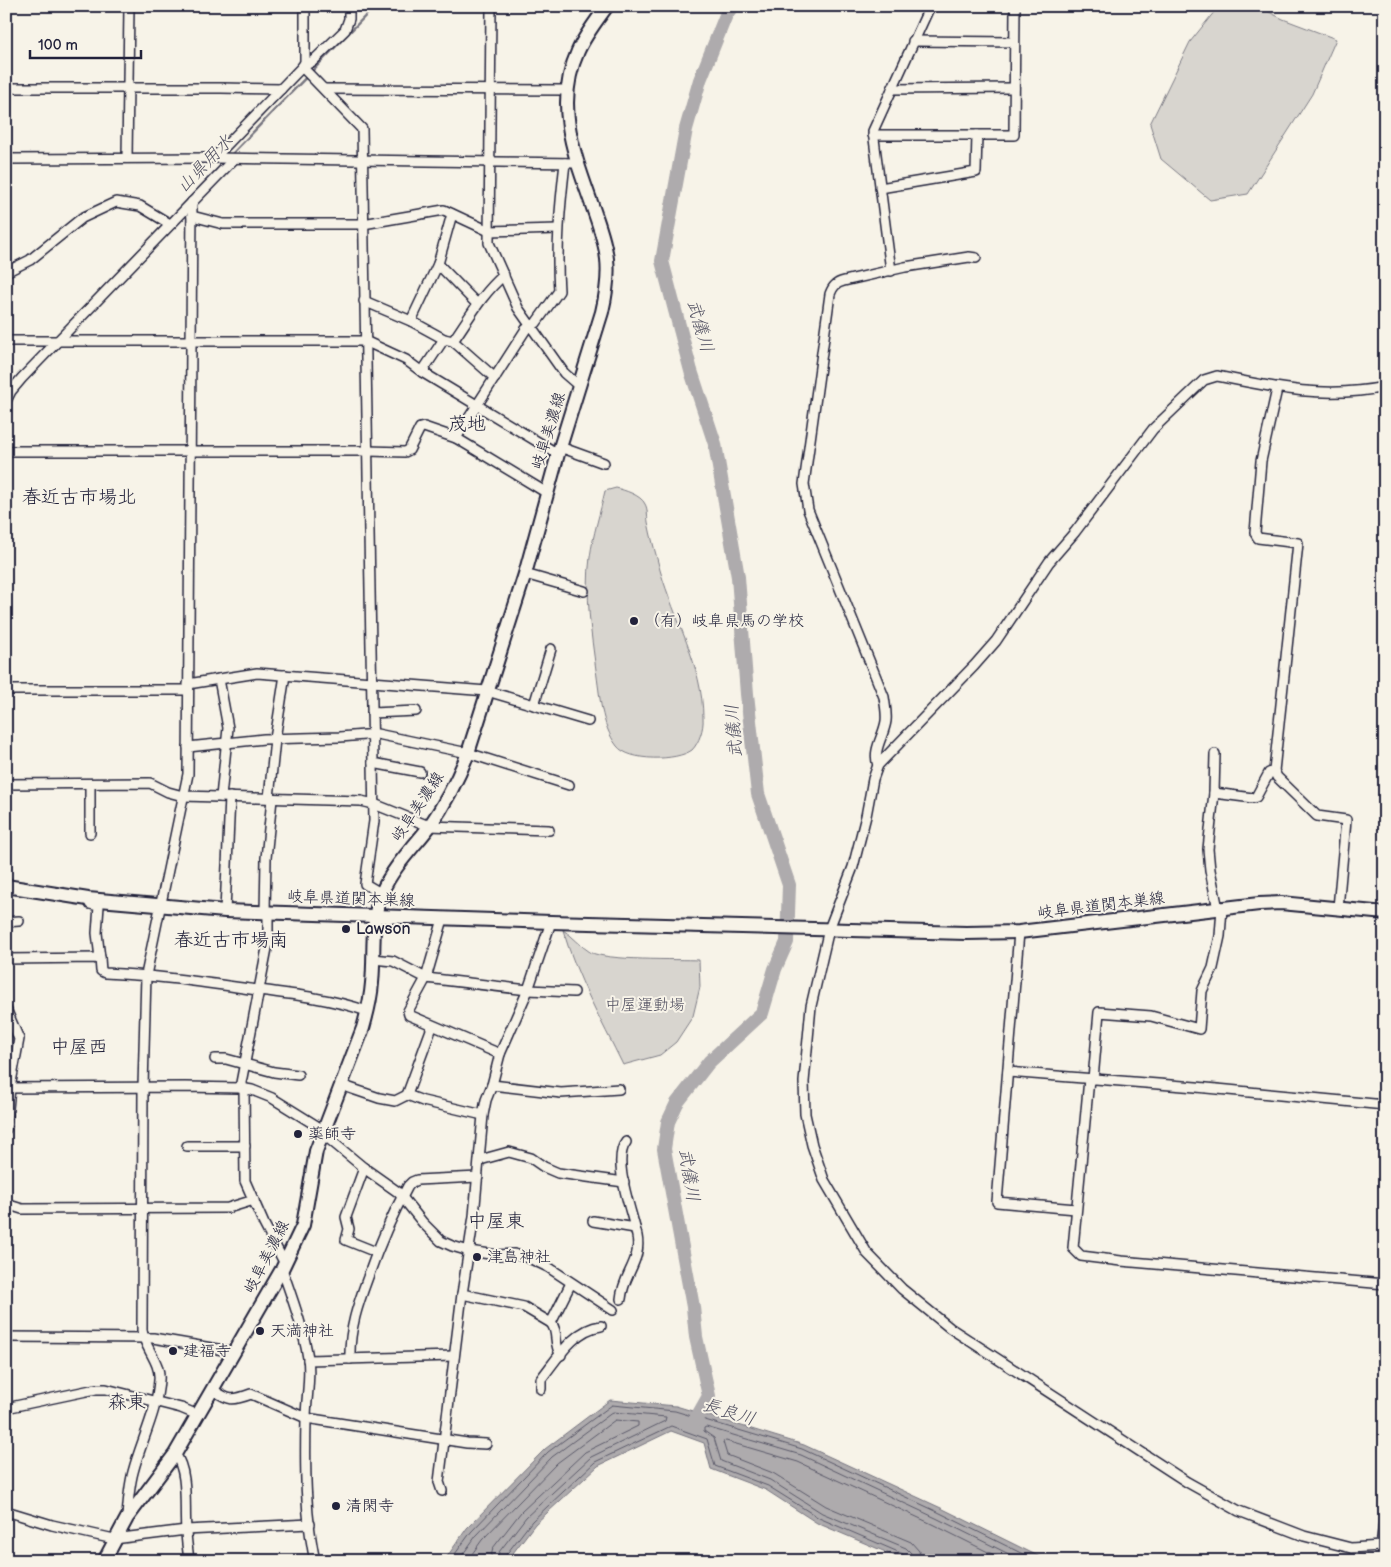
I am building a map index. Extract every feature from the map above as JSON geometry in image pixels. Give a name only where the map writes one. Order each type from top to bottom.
[{"type":"main road","name":"岐阜美濃線","points":[[104,1561],[114,1539],[127,1518],[175,1454],[213,1390],[283,1266],[303,1225],[312,1168],[322,1134],[368,1011],[372,984],[376,917],[382,894],[393,871],[429,826],[459,776],[468,753],[525,574],[559,450],[602,312],[608,280],[603,236],[571,163],[567,90],[578,50],[607,6]]},
{"type":"main road","name":"岐阜県道関本巣線","points":[[6,886],[88,899],[225,911],[443,919],[966,933],[1019,932],[1124,918],[1259,904],[1281,903],[1385,913]]},
{"type":"street","points":[[127,158],[129,6]]},
{"type":"street","points":[[304,69],[305,6]]},
{"type":"street","points":[[6,402],[11,391],[22,378],[58,342],[168,222],[192,202],[281,89],[313,62],[345,30],[349,19],[349,6]]},
{"type":"street","points":[[491,6],[489,243],[518,308],[564,373],[579,386]]},
{"type":"street","points":[[891,271],[873,131],[930,6]]},
{"type":"street","points":[[873,135],[1014,135],[1015,6]]},
{"type":"street","points":[[914,41],[1014,42]]},
{"type":"street","points":[[304,69],[362,129],[374,804],[374,821],[365,884],[382,894]]},
{"type":"street","points":[[6,88],[281,89]]},
{"type":"street","points":[[892,89],[1014,88]]},
{"type":"street","points":[[324,89],[567,90]]},
{"type":"street","points":[[880,188],[976,172],[977,135]]},
{"type":"street","points":[[6,158],[225,158],[571,163],[558,229],[557,265],[559,291],[536,323],[526,329],[456,438]]},
{"type":"street","points":[[6,272],[30,260],[82,218],[116,202],[140,206],[168,222]]},
{"type":"street","points":[[127,1518],[133,1473],[156,1402],[159,1372],[143,1337],[143,1087],[146,974],[188,774],[192,202]]},
{"type":"street","points":[[192,216],[223,224],[363,224],[444,210],[489,231],[558,229]]},
{"type":"street","points":[[411,321],[438,264],[452,214]]},
{"type":"street","points":[[878,765],[876,759],[877,751],[886,723],[884,697],[808,510],[804,484],[830,294],[832,287],[838,282],[969,257],[976,258]]},
{"type":"street","points":[[438,264],[477,304]]},
{"type":"street","points":[[422,372],[474,311],[477,304],[492,286],[504,275]]},
{"type":"street","points":[[364,301],[449,340],[495,378]]},
{"type":"street","points":[[6,341],[365,341],[406,360],[422,372],[477,405],[559,450],[604,462]]},
{"type":"street","points":[[1385,387],[1327,393],[1309,392],[1277,388],[1217,376],[1209,377],[1183,398],[1153,428],[1075,532],[1050,562],[996,641],[878,765],[873,779],[853,867],[824,929],[823,962],[811,1006],[804,1082],[805,1114],[812,1145],[824,1180],[867,1253],[902,1289],[950,1328],[1187,1482],[1239,1511],[1304,1536],[1351,1548],[1383,1546],[1385,1515]]},
{"type":"street","points":[[1277,388],[1262,461],[1255,532],[1258,538],[1298,543],[1274,771],[1277,777],[1317,816],[1346,820],[1338,908]]},
{"type":"street","points":[[6,451],[190,452],[368,450],[405,452],[409,450],[420,428],[424,426],[456,438],[547,493]]},
{"type":"street","points":[[525,574],[584,591]]},
{"type":"street","points":[[534,705],[551,649]]},
{"type":"street","points":[[6,690],[188,687],[219,679],[257,673],[487,691],[588,721]]},
{"type":"street","points":[[286,675],[274,739],[270,798],[266,858],[268,943],[244,1065],[242,1088],[245,1181],[283,1266],[308,1360],[306,1418],[307,1495],[315,1561]]},
{"type":"street","points":[[219,679],[228,728],[225,797],[225,911]]},
{"type":"street","points":[[372,713],[416,711]]},
{"type":"street","points":[[188,747],[228,742],[372,734],[468,753],[569,784]]},
{"type":"street","points":[[1215,754],[1214,793],[1208,849],[1210,870],[1220,909],[1220,936],[1213,968],[1202,991],[1199,1029],[1151,1016],[1099,1012],[1073,1248],[1082,1256],[1121,1261],[1385,1284]]},
{"type":"street","points":[[373,763],[420,772]]},
{"type":"street","points":[[1214,793],[1256,797],[1269,773],[1274,771]]},
{"type":"street","points":[[6,784],[150,784],[183,796],[361,801],[374,804],[429,826],[548,830]]},
{"type":"street","points":[[90,784],[90,833]]},
{"type":"street","points":[[88,899],[90,904],[99,906],[96,933],[101,971],[105,973],[146,974],[331,1000],[368,1011]]},
{"type":"street","points":[[443,919],[426,978],[408,1012],[409,1015],[432,1027],[500,1054]]},
{"type":"street","points":[[6,922],[19,921]]},
{"type":"street","points":[[442,1490],[440,1482],[454,1356],[474,1216],[483,1115],[500,1054],[528,990],[551,922]]},
{"type":"street","points":[[1019,932],[997,1202],[1076,1209]]},
{"type":"street","points":[[6,958],[100,958]]},
{"type":"street","points":[[373,959],[393,961],[426,978],[528,990],[574,992]]},
{"type":"street","points":[[6,1009],[19,1039],[8,1088],[6,1128]]},
{"type":"street","points":[[341,1085],[379,1098],[395,1101],[407,1095],[432,1027]]},
{"type":"street","points":[[215,1059],[226,1059],[274,1072],[298,1075]]},
{"type":"street","points":[[1008,1072],[1385,1105]]},
{"type":"street","points":[[492,1085],[561,1093],[619,1088]]},
{"type":"street","points":[[8,1088],[242,1088],[272,1098],[317,1126],[322,1134],[364,1168],[398,1192],[401,1198],[440,1241],[468,1251],[497,1255],[514,1254],[529,1258],[548,1267],[613,1310]]},
{"type":"street","points":[[407,1095],[423,1101],[483,1115]]},
{"type":"street","points":[[621,1299],[623,1284],[637,1256],[638,1248],[620,1159],[626,1142]]},
{"type":"street","points":[[187,1146],[245,1146]]},
{"type":"street","points":[[480,1160],[509,1152],[531,1158],[544,1167],[558,1173],[624,1182]]},
{"type":"street","points":[[364,1168],[346,1217],[349,1229],[346,1240],[376,1252]]},
{"type":"street","points":[[350,1358],[350,1333],[354,1315],[376,1252],[401,1198],[412,1182],[417,1180],[478,1177]]},
{"type":"street","points":[[6,1204],[22,1209],[228,1208],[254,1200]]},
{"type":"street","points":[[593,1221],[635,1228]]},
{"type":"street","points":[[551,1322],[571,1283]]},
{"type":"street","points":[[462,1294],[524,1307],[551,1322],[556,1328],[557,1350],[560,1355]]},
{"type":"street","points":[[541,1389],[541,1379],[578,1335],[592,1327],[601,1326]]},
{"type":"street","points":[[6,1337],[143,1337],[235,1352]]},
{"type":"street","points":[[308,1360],[454,1356]]},
{"type":"street","points":[[6,1408],[96,1389],[106,1389],[181,1408],[198,1415]]},
{"type":"street","points":[[213,1390],[229,1400],[236,1400],[251,1394],[306,1418],[445,1440],[486,1444]]},
{"type":"street","points":[[175,1454],[180,1460],[183,1478],[189,1561]]},
{"type":"street","points":[[6,1511],[52,1525],[114,1539],[186,1530],[310,1524]]},
{"type":"green space","points":[[1219,6],[1257,6],[1283,19],[1336,39],[1312,94],[1248,194],[1210,200],[1161,159],[1150,124],[1190,42]]},
{"type":"green space","name":"（有）岐阜県馬の学校","points":[[616,488],[636,496],[646,506],[649,528],[660,570],[687,643],[698,680],[702,699],[703,726],[697,743],[692,750],[685,754],[665,758],[632,755],[617,746],[604,720],[588,600],[589,571],[593,540],[605,491]]},
{"type":"green space","name":"中屋運動場","points":[[563,930],[586,950],[598,955],[642,959],[699,960],[700,987],[693,1016],[676,1042],[660,1055],[623,1065],[582,982]]},
{"type":"water","points":[[610,1400],[676,1406],[804,1445],[941,1508],[1048,1561],[907,1561],[817,1523],[766,1490],[711,1469],[704,1443],[671,1431],[598,1466],[535,1524],[507,1561],[444,1561],[467,1528],[545,1449]]},
{"type":"waterway","name":"山県用水","points":[[230,156],[375,6]]},
{"type":"waterway","name":"武儀川","points":[[696,1419],[709,1396],[696,1337],[693,1307],[664,1149],[668,1122],[677,1103],[709,1062],[762,1013],[775,969],[787,942],[789,885],[758,794],[747,694],[738,577],[715,444],[691,371],[662,261],[686,129],[700,80],[726,15],[732,6]]},
{"type":"waterway","name":"山県用水","points":[[55,338],[226,160]]},
{"type":"place","name":"（有）岐阜県馬の学校","points":[[634,621]]},
{"type":"place","name":"Lawson","points":[[346,929]]},
{"type":"place","name":"薬師寺","points":[[298,1134]]},
{"type":"place","name":"津島神社","points":[[477,1257]]},
{"type":"place","name":"天満神社","points":[[260,1331]]},
{"type":"place","name":"建福寺","points":[[173,1351]]},
{"type":"place","name":"清閑寺","points":[[336,1506]]},
{"type":"district","name":"茂地","points":[[467,424]]},
{"type":"district","name":"春近古市場北","points":[[79,497]]},
{"type":"district","name":"春近古市場南","points":[[231,940]]},
{"type":"district","name":"中屋西","points":[[79,1047]]},
{"type":"district","name":"中屋東","points":[[496,1221]]},
{"type":"district","name":"森東","points":[[127,1402]]},
{"type":"water label","name":"長良川","points":[[729,1412]]}]
